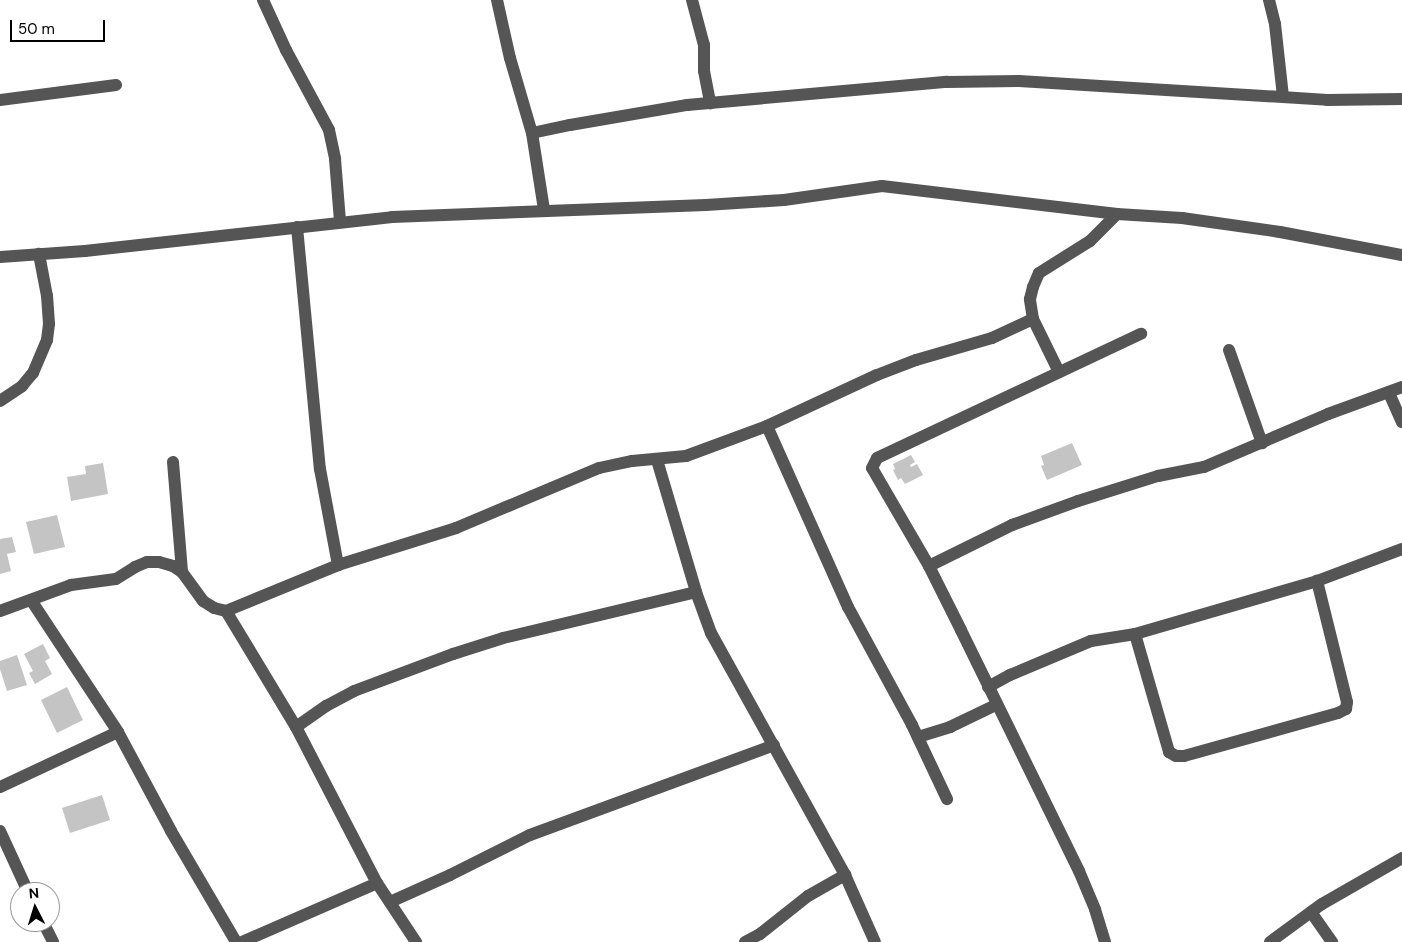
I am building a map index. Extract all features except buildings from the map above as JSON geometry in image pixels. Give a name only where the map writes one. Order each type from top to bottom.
[{"type":"street","points":[[263,0],[286,50],[329,130],[335,160],[340,221]]},
{"type":"street","points":[[497,0],[510,58],[532,133],[544,210]]},
{"type":"street","points":[[692,0],[704,46],[704,71],[710,103]]},
{"type":"street","points":[[1269,0],[1275,24],[1283,97]]},
{"type":"street","points":[[532,133],[639,112],[710,103],[848,89],[947,82],[1019,81],[1327,100],[1402,99]]},
{"type":"street","points":[[0,100],[116,86]]},
{"type":"street","points":[[0,257],[340,221],[784,200],[882,186],[1117,214],[1182,218],[1280,232],[1402,255]]},
{"type":"street","points":[[1059,372],[1033,319],[1030,299],[1039,273],[1090,240],[1117,214]]},
{"type":"street","points":[[297,227],[320,469],[338,565]]},
{"type":"street","points":[[0,401],[22,386],[33,373],[47,340],[49,324],[47,296],[39,254]]},
{"type":"street","points":[[226,611],[338,565],[456,528],[599,468],[632,461],[686,456],[766,426],[877,375],[916,360],[992,338],[1033,319]]},
{"type":"street","points":[[1105,942],[1095,909],[1079,871],[929,566],[872,468],[877,458],[1142,334]]},
{"type":"street","points":[[1229,350],[1262,443]]},
{"type":"street","points":[[929,566],[1020,522],[1078,501],[1158,476],[1204,467],[1328,414],[1402,387]]},
{"type":"street","points":[[1389,393],[1402,422]]},
{"type":"street","points":[[766,426],[848,607],[918,738],[947,799]]},
{"type":"street","points":[[657,460],[696,592],[711,633],[845,875],[875,942]]},
{"type":"street","points":[[173,462],[182,572]]},
{"type":"street","points":[[988,687],[1010,675],[1091,641],[1135,634],[1317,581],[1402,549]]},
{"type":"street","points":[[0,611],[80,582],[116,579],[147,562],[159,562],[173,566],[182,572],[203,601],[226,611],[296,727],[377,883],[416,942]]},
{"type":"street","points":[[1135,634],[1169,752],[1176,756],[1184,756],[1338,714],[1346,709],[1347,702],[1317,581]]},
{"type":"street","points":[[296,727],[326,706],[354,691],[444,657],[503,638],[696,592]]},
{"type":"street","points":[[31,600],[118,732],[171,830],[236,942]]},
{"type":"street","points":[[918,738],[950,727],[996,705]]},
{"type":"street","points":[[0,787],[118,732]]},
{"type":"street","points":[[390,902],[450,875],[530,835],[774,745]]},
{"type":"street","points":[[0,831],[23,882]]},
{"type":"street","points":[[1270,942],[1311,912],[1402,858]]},
{"type":"street","points":[[745,942],[760,934],[808,896],[845,875]]},
{"type":"street","points":[[242,942],[377,883]]},
{"type":"street","points":[[1311,912],[1332,942]]}]
